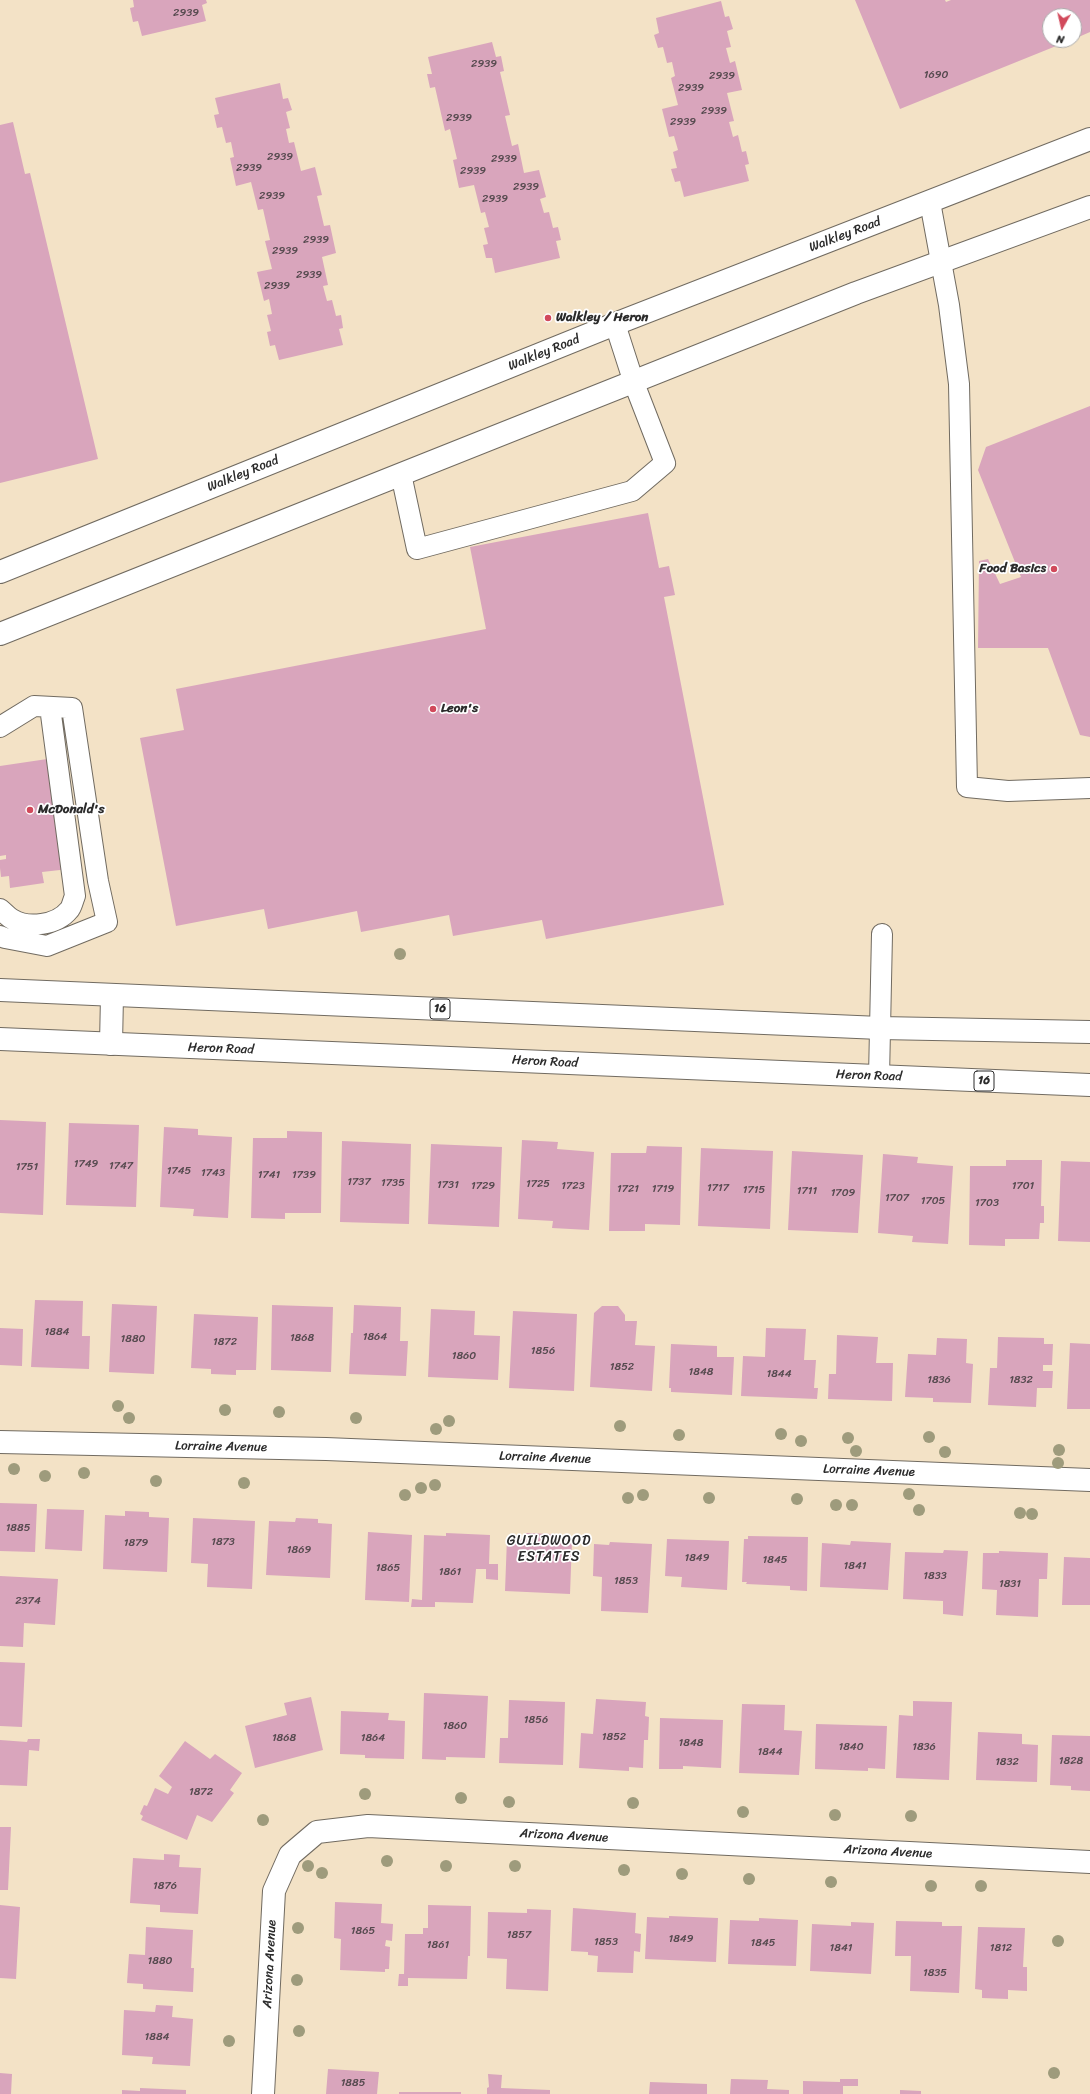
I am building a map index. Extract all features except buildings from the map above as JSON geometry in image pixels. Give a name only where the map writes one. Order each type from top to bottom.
[{"type":"main road","name":"Walkley Road","points":[[0,572],[615,324],[1090,139]]},
{"type":"main road","points":[[0,634],[634,383],[856,293],[1090,207]]},
{"type":"main road","name":"16","points":[[0,990],[880,1028],[1090,1032]]},
{"type":"main road","points":[[111,1044],[112,996]]},
{"type":"main road","name":"Heron Road","points":[[0,1039],[1090,1085]]},
{"type":"main road","name":"Lorraine Avenue","points":[[0,1442],[326,1449],[1090,1480]]},
{"type":"main road","name":"Arizona Avenue","points":[[263,2094],[274,1891],[290,1855],[317,1832],[368,1826],[1090,1862]]},
{"type":"lane","points":[[930,202],[942,261],[959,384],[967,786],[1008,791],[1090,788]]},
{"type":"lane","points":[[401,474],[417,549],[632,491],[665,463],[634,383],[615,324]]},
{"type":"lane","points":[[0,727],[34,706],[72,708],[98,881],[107,922],[47,946],[0,936]]},
{"type":"lane","points":[[0,909],[12,920],[29,924],[42,924],[60,919],[70,910],[75,896],[50,707]]},
{"type":"lane","points":[[879,1077],[882,934]]},
{"type":"place","name":"Walkley / Heron","points":[[548,318]]},
{"type":"place","name":"Food Basics","points":[[1054,569]]},
{"type":"place","name":"Leon's","points":[[433,709]]},
{"type":"place","name":"McDonald's","points":[[30,810]]},
{"type":"district","name":"GUILDWOOD ESTATES","points":[[549,1550]]}]
